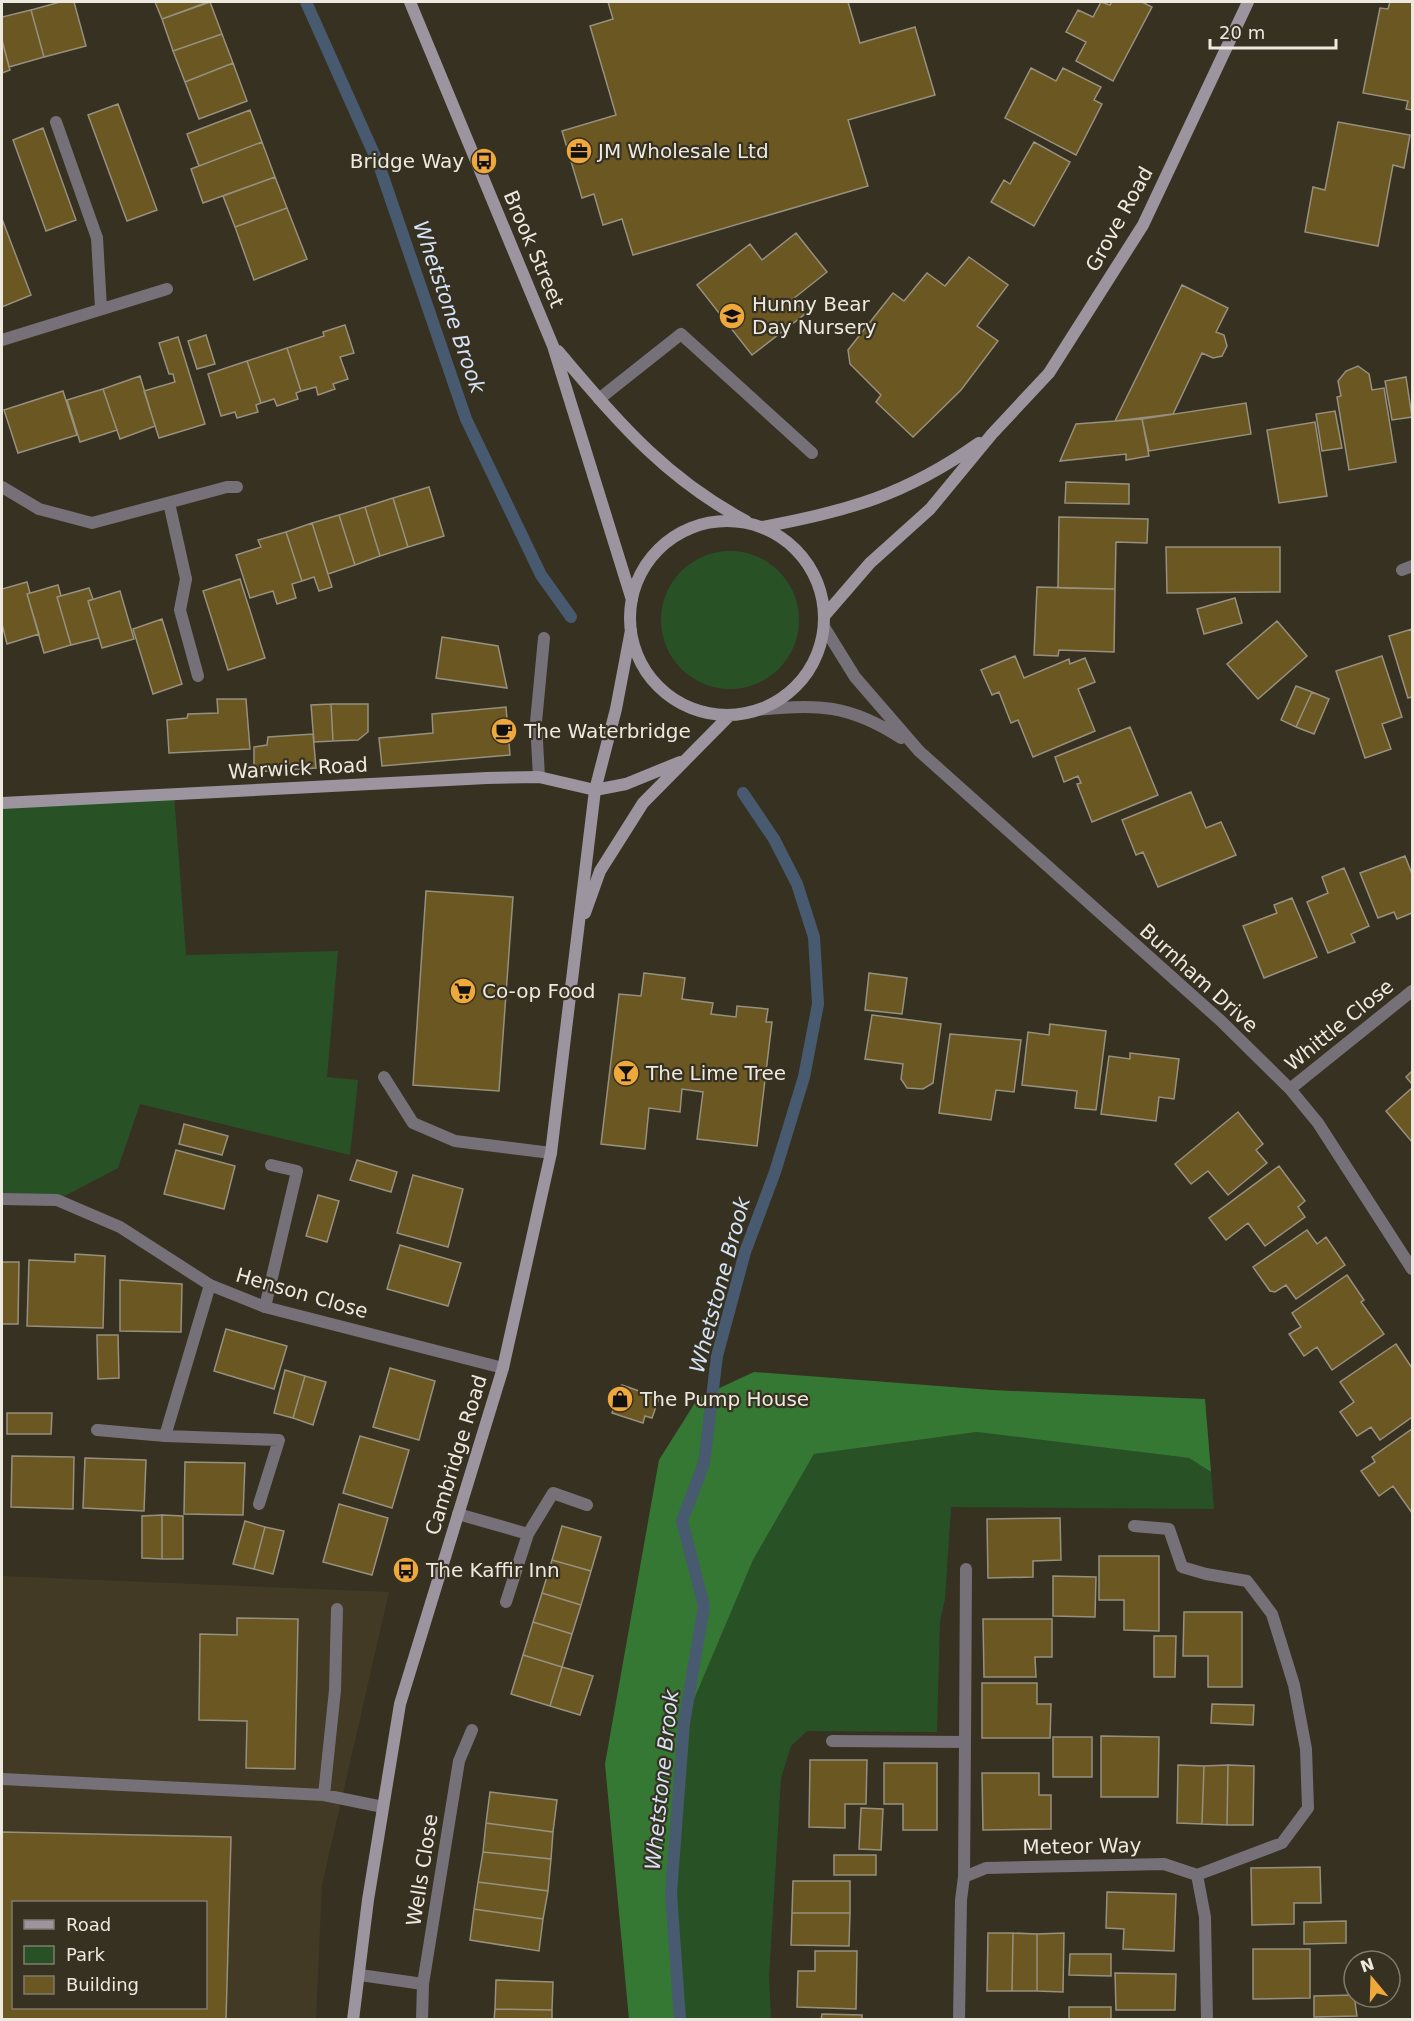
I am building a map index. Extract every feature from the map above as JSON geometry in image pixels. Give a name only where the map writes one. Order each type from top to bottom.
[{"type":"street","name":"Brook Street","points":[[410,2],[554,346],[632,600]]},
{"type":"street","name":"Grove Road","points":[[825,621],[870,563],[930,509],[992,434],[1049,373],[1143,225],[1248,2]]},
{"type":"street","points":[[56,122],[97,238],[101,308]]},
{"type":"street","points":[[2,340],[101,308],[167,290]]},
{"type":"street","points":[[599,399],[681,334],[812,453]]},
{"type":"street","name":"Brook Street","points":[[554,346],[628,434],[660,464],[717,506],[757,526]]},
{"type":"street","name":"Grove Road","points":[[757,526],[843,511],[881,498],[953,461],[992,434]]},
{"type":"street","points":[[2,487],[39,509],[92,523],[228,487],[237,487]]},
{"type":"street","points":[[169,503],[186,579],[180,610],[198,676]]},
{"type":"street","points":[[721,521],[757,526],[786,541],[807,561],[819,587],[825,621],[818,655],[804,679],[783,698],[758,710],[729,716],[701,712],[675,700],[648,674],[638,657],[631,630],[632,600],[643,570],[663,546],[690,529],[721,521]]},
{"type":"street","name":"Burnham Drive","points":[[825,621],[855,677],[919,751],[1221,1021],[1290,1089],[1318,1123],[1413,1269]]},
{"type":"street","name":"Cambridge Road","points":[[353,2019],[400,1704],[503,1368],[550,1153],[561,1082],[595,790],[616,709],[631,630]]},
{"type":"street","points":[[539,777],[536,722],[544,638]]},
{"type":"street","name":"Burnham Drive","points":[[758,710],[811,705],[850,711],[883,727],[919,751]]},
{"type":"street","name":"Cambridge Road","points":[[577,934],[600,871],[643,802],[680,762],[729,716]]},
{"type":"street","points":[[595,790],[626,784],[680,762]]},
{"type":"street","name":"Warwick Road","points":[[2,803],[539,777],[595,790]]},
{"type":"street","name":"Whittle Close","points":[[1290,1089],[1413,991]]},
{"type":"street","points":[[384,1077],[414,1123],[455,1140],[550,1153]]},
{"type":"street","points":[[265,1307],[297,1171],[271,1166]]},
{"type":"street","name":"Henson Close","points":[[2,1199],[57,1200],[120,1227],[210,1285],[265,1307],[503,1368]]},
{"type":"street","points":[[165,1436],[210,1285]]},
{"type":"street","points":[[96,1430],[165,1436],[279,1440],[259,1504]]},
{"type":"street","points":[[506,1602],[528,1534],[553,1493],[587,1505]]},
{"type":"street","points":[[458,1514],[528,1534]]},
{"type":"street","points":[[1134,1526],[1169,1529],[1182,1567],[1247,1581],[1272,1614],[1298,1706],[1306,1749],[1308,1808],[1282,1843],[1197,1875],[1205,1917],[1206,2019]]},
{"type":"street","points":[[959,2019],[961,1900],[964,1877],[966,1569]]},
{"type":"street","points":[[324,1795],[334,1690],[337,1609]]},
{"type":"street","name":"Wells Close","points":[[422,2019],[423,1984],[459,1761],[472,1730]]},
{"type":"street","points":[[832,1742],[964,1742]]},
{"type":"street","points":[[2,1779],[324,1795],[383,1807]]},
{"type":"street","name":"Meteor Way","points":[[964,1877],[986,1868],[1164,1864],[1197,1875]]},
{"type":"street","points":[[360,1975],[423,1984]]},
{"type":"shaded area","points":[[2,1576],[389,1592],[322,1885],[316,2019],[2,2020]]},
{"type":"green space","points":[[730,551],[756,556],[779,571],[794,594],[799,620],[794,646],[779,669],[756,684],[730,689],[704,684],[681,669],[666,646],[661,620],[666,594],[681,571],[704,556]]},
{"type":"green space","points":[[174,794],[186,955],[338,951],[327,1077],[358,1080],[350,1155],[140,1104],[118,1168],[57,1200],[2,1199],[2,803]]},
{"type":"green space","points":[[754,1372],[991,1390],[1205,1399],[1211,1472],[1189,1458],[977,1432],[814,1454],[753,1560],[684,1723],[671,1893],[680,2019],[629,2019],[605,1764],[659,1460],[698,1398]]},
{"type":"green space","points":[[977,1432],[1189,1458],[1211,1472],[1214,1509],[951,1507],[945,1599],[940,1621],[937,1732],[807,1731],[791,1746],[781,1778],[769,1977],[771,2019],[680,2020],[671,1893],[684,1723],[753,1560],[814,1454]]},
{"type":"building","points":[[60,2],[74,2],[86,46],[44,57],[31,10]]},
{"type":"building","points":[[155,2],[208,2],[162,19]]},
{"type":"building","points":[[210,2],[222,34],[173,51],[162,19]]},
{"type":"building","points":[[608,2],[848,2],[860,43],[915,27],[935,95],[848,120],[868,186],[633,255],[622,219],[603,225],[594,194],[582,198],[562,131],[616,115],[590,26],[613,19]]},
{"type":"building","points":[[1101,2],[1110,5],[1112,2],[1142,2],[1152,7],[1113,81],[1076,61],[1086,42],[1066,32],[1078,10],[1093,17]]},
{"type":"building","points":[[1390,2],[1412,2],[1412,110],[1406,109],[1408,101],[1363,93],[1380,8],[1388,9]]},
{"type":"building","points":[[31,10],[44,57],[9,67],[2,40],[2,17]]},
{"type":"building","points":[[222,34],[233,63],[185,82],[173,51]]},
{"type":"building","points":[[2,40],[10,70],[2,73]]},
{"type":"building","points":[[233,63],[247,101],[199,119],[185,82]]},
{"type":"building","points":[[1031,68],[1056,81],[1063,68],[1101,87],[1094,100],[1102,104],[1076,155],[1005,118]]},
{"type":"building","points":[[118,104],[157,210],[127,221],[88,115]]},
{"type":"building","points":[[250,110],[262,142],[199,166],[187,134]]},
{"type":"building","points":[[1338,122],[1410,135],[1404,168],[1393,165],[1378,246],[1305,232],[1313,187],[1325,190]]},
{"type":"building","points":[[43,128],[76,220],[46,231],[13,140]]},
{"type":"building","points":[[262,142],[275,177],[203,203],[191,169]]},
{"type":"building","points":[[1034,142],[1070,162],[1034,226],[991,202],[1004,180],[1010,184]]},
{"type":"building","points":[[275,177],[287,208],[235,227],[223,196]]},
{"type":"building","points":[[287,208],[307,259],[254,280],[235,227]]},
{"type":"building","points":[[2,219],[31,295],[2,307]]},
{"type":"building","points":[[796,233],[827,272],[793,299],[805,314],[752,355],[697,285],[750,244],[762,260]]},
{"type":"building","points":[[969,257],[1008,285],[977,326],[998,341],[961,390],[913,437],[876,402],[881,395],[850,364],[848,350],[893,293],[904,301],[927,273],[945,286]]},
{"type":"building","points":[[1182,285],[1228,308],[1216,332],[1224,335],[1227,346],[1222,356],[1213,358],[1202,353],[1173,414],[1115,421]]},
{"type":"building","points":[[345,325],[354,353],[340,357],[348,379],[333,384],[335,389],[318,395],[316,387],[301,391],[287,348],[324,336],[323,332]]},
{"type":"building","points":[[206,335],[215,364],[197,369],[188,341]]},
{"type":"building","points":[[178,337],[205,424],[159,438],[144,391],[175,382],[173,374],[169,374],[159,343]]},
{"type":"building","points":[[287,348],[301,391],[296,393],[298,399],[277,406],[274,399],[261,403],[247,361]]},
{"type":"building","points":[[247,361],[261,403],[256,405],[258,412],[237,418],[235,412],[221,416],[208,374]]},
{"type":"building","points":[[1358,366],[1369,374],[1372,390],[1384,388],[1396,462],[1349,470],[1337,397],[1341,396],[1338,381],[1346,371]]},
{"type":"building","points":[[140,376],[155,426],[120,439],[103,389]]},
{"type":"building","points":[[1406,377],[1412,417],[1392,420],[1385,381]]},
{"type":"building","points":[[103,389],[117,430],[80,442],[67,400]]},
{"type":"building","points":[[63,391],[77,435],[18,453],[4,410]]},
{"type":"building","points":[[1246,403],[1251,434],[1149,451],[1142,419]]},
{"type":"building","points":[[1335,411],[1342,448],[1322,451],[1316,414]]},
{"type":"building","points":[[1142,419],[1149,456],[1126,460],[1126,454],[1060,461],[1076,424]]},
{"type":"building","points":[[1315,422],[1327,496],[1279,503],[1267,430]]},
{"type":"building","points":[[1066,482],[1129,484],[1129,504],[1065,503]]},
{"type":"building","points":[[429,487],[444,536],[408,547],[393,498]]},
{"type":"building","points":[[393,498],[408,547],[380,556],[365,507]]},
{"type":"building","points":[[365,507],[380,556],[355,565],[339,515]]},
{"type":"building","points":[[339,515],[355,565],[328,574],[312,523]]},
{"type":"building","points":[[1059,517],[1148,519],[1147,543],[1116,542],[1115,589],[1058,588]]},
{"type":"building","points":[[312,523],[332,587],[319,591],[314,577],[302,581],[286,532]]},
{"type":"building","points":[[286,532],[302,581],[292,584],[296,598],[277,604],[273,591],[250,598],[236,555],[261,547],[258,540]]},
{"type":"building","points":[[1166,547],[1280,547],[1280,592],[1167,593]]},
{"type":"building","points":[[240,579],[265,658],[228,670],[203,591]]},
{"type":"building","points":[[27,582],[30,593],[27,594],[39,634],[7,644],[2,624],[2,589]]},
{"type":"building","points":[[58,585],[61,596],[57,597],[71,645],[44,653],[27,594]]},
{"type":"building","points":[[1037,587],[1115,589],[1114,652],[1059,650],[1058,656],[1034,655]]},
{"type":"building","points":[[89,588],[93,599],[88,601],[99,638],[71,645],[57,597]]},
{"type":"building","points":[[120,591],[134,639],[102,648],[88,601]]},
{"type":"building","points":[[1235,598],[1242,623],[1204,634],[1197,609]]},
{"type":"building","points":[[162,619],[182,684],[153,694],[133,629]]},
{"type":"building","points":[[1277,621],[1307,656],[1258,699],[1227,664]]},
{"type":"building","points":[[1412,629],[1412,697],[1408,698],[1389,636]]},
{"type":"building","points":[[442,637],[498,646],[507,688],[436,678]]},
{"type":"building","points":[[1015,656],[1024,678],[1069,659],[1070,664],[1085,658],[1095,682],[1078,689],[1095,731],[1033,757],[1018,720],[1011,723],[999,692],[992,695],[981,670]]},
{"type":"building","points":[[1382,656],[1402,717],[1382,724],[1391,749],[1365,758],[1336,671]]},
{"type":"building","points":[[1296,686],[1312,692],[1296,727],[1281,720]]},
{"type":"building","points":[[1312,692],[1329,699],[1314,734],[1296,727]]},
{"type":"building","points":[[217,699],[246,699],[250,749],[169,753],[167,720],[187,718],[188,714],[218,713]]},
{"type":"building","points":[[331,704],[333,741],[314,742],[311,705]]},
{"type":"building","points":[[331,704],[368,704],[368,732],[358,740],[333,741]]},
{"type":"building","points":[[506,707],[510,755],[382,766],[379,738],[433,733],[432,714]]},
{"type":"building","points":[[1130,727],[1158,795],[1092,822],[1077,784],[1081,783],[1078,776],[1064,782],[1055,757]]},
{"type":"building","points":[[313,734],[316,768],[254,772],[254,747],[267,745],[268,737]]},
{"type":"building","points":[[1191,792],[1206,828],[1221,822],[1236,855],[1158,887],[1143,852],[1136,855],[1122,820]]},
{"type":"building","points":[[1405,856],[1412,874],[1412,913],[1397,919],[1394,912],[1378,918],[1360,873]]},
{"type":"building","points":[[1344,868],[1369,926],[1351,934],[1355,942],[1328,953],[1307,902],[1328,893],[1322,877]]},
{"type":"building","name":"Co-op Food","points":[[426,891],[513,897],[499,1091],[413,1085]]},
{"type":"building","points":[[1292,898],[1317,957],[1264,978],[1243,926],[1277,913],[1274,905]]},
{"type":"building","points":[[644,973],[685,978],[682,999],[713,1003],[711,1014],[736,1017],[737,1006],[768,1009],[766,1022],[772,1022],[757,1146],[697,1139],[703,1092],[682,1089],[680,1112],[649,1108],[645,1149],[601,1144],[619,994],[641,996]]},
{"type":"building","points":[[869,973],[907,978],[902,1014],[865,1010]]},
{"type":"building","points":[[872,1015],[941,1024],[933,1083],[923,1089],[907,1088],[901,1079],[903,1064],[865,1059]]},
{"type":"building","points":[[1050,1024],[1106,1031],[1096,1110],[1075,1108],[1077,1091],[1022,1085],[1028,1032],[1049,1035]]},
{"type":"building","points":[[950,1034],[1021,1040],[1014,1092],[996,1090],[991,1120],[939,1113]]},
{"type":"building","points":[[1130,1053],[1179,1059],[1174,1099],[1159,1097],[1156,1121],[1101,1114],[1109,1056],[1130,1059]]},
{"type":"building","points":[[1412,1071],[1412,1084],[1406,1077]]},
{"type":"building","points":[[1412,1088],[1412,1142],[1386,1111]]},
{"type":"building","points":[[1238,1112],[1263,1144],[1256,1150],[1267,1163],[1228,1195],[1208,1171],[1191,1184],[1175,1164]]},
{"type":"building","points":[[184,1124],[228,1136],[222,1155],[179,1144]]},
{"type":"building","points":[[176,1150],[235,1166],[224,1209],[164,1194]]},
{"type":"building","points":[[357,1160],[397,1172],[391,1192],[350,1180]]},
{"type":"building","points":[[1279,1166],[1305,1201],[1298,1207],[1305,1217],[1265,1246],[1248,1223],[1226,1240],[1209,1218]]},
{"type":"building","points":[[413,1175],[463,1189],[448,1247],[397,1233]]},
{"type":"building","points":[[318,1195],[339,1201],[327,1242],[306,1236]]},
{"type":"building","points":[[1307,1230],[1317,1244],[1326,1237],[1345,1265],[1296,1299],[1286,1285],[1275,1292],[1270,1291],[1253,1267]]},
{"type":"building","points":[[400,1245],[461,1263],[448,1306],[387,1289]]},
{"type":"building","points":[[75,1254],[105,1256],[103,1328],[27,1326],[29,1260],[75,1262]]},
{"type":"building","points":[[2,1262],[19,1262],[18,1324],[2,1324]]},
{"type":"building","points":[[1347,1275],[1364,1300],[1361,1302],[1384,1334],[1332,1370],[1317,1347],[1304,1356],[1289,1334],[1301,1327],[1292,1313]]},
{"type":"building","points":[[120,1280],[182,1284],[181,1332],[120,1331]]},
{"type":"building","points":[[226,1329],[287,1346],[274,1389],[214,1371]]},
{"type":"building","points":[[97,1335],[118,1335],[119,1378],[98,1379]]},
{"type":"building","points":[[1396,1344],[1412,1368],[1412,1417],[1380,1440],[1371,1427],[1357,1436],[1340,1412],[1354,1402],[1340,1382]]},
{"type":"building","points":[[390,1368],[435,1381],[419,1440],[373,1427]]},
{"type":"building","points":[[285,1370],[305,1376],[293,1418],[274,1413]]},
{"type":"building","points":[[305,1376],[326,1382],[313,1425],[293,1418]]},
{"type":"building","points":[[622,1385],[659,1398],[652,1418],[645,1416],[643,1423],[612,1413]]},
{"type":"building","points":[[7,1413],[52,1413],[51,1434],[7,1434]]},
{"type":"building","points":[[1412,1429],[1412,1513],[1393,1486],[1379,1496],[1361,1471],[1375,1462],[1372,1457]]},
{"type":"building","points":[[360,1436],[409,1450],[392,1508],[343,1493]]},
{"type":"building","points":[[12,1456],[74,1457],[73,1509],[11,1507]]},
{"type":"building","points":[[85,1458],[146,1460],[144,1511],[83,1508]]},
{"type":"building","points":[[185,1462],[245,1463],[243,1515],[184,1514]]},
{"type":"building","points":[[339,1504],[388,1518],[372,1575],[323,1562]]},
{"type":"building","points":[[162,1515],[162,1559],[142,1558],[142,1516]]},
{"type":"building","points":[[162,1515],[183,1516],[183,1559],[162,1559]]},
{"type":"building","points":[[1060,1518],[1061,1560],[1033,1561],[1033,1577],[988,1578],[987,1519]]},
{"type":"building","points":[[245,1521],[265,1527],[254,1569],[233,1564]]},
{"type":"building","points":[[562,1526],[601,1537],[591,1571],[552,1560]]},
{"type":"building","points":[[265,1527],[284,1531],[273,1574],[254,1569]]},
{"type":"building","points":[[1099,1556],[1159,1556],[1159,1631],[1124,1630],[1124,1600],[1099,1600]]},
{"type":"building","points":[[552,1560],[591,1571],[581,1605],[542,1593]]},
{"type":"building","points":[[1053,1576],[1096,1577],[1095,1617],[1053,1616]]},
{"type":"building","points":[[542,1593],[581,1605],[572,1634],[533,1622]]},
{"type":"building","points":[[1184,1612],[1242,1612],[1242,1687],[1208,1687],[1208,1656],[1183,1656]]},
{"type":"building","points":[[237,1618],[298,1619],[295,1769],[246,1768],[247,1721],[199,1720],[200,1634],[237,1635]]},
{"type":"building","points":[[983,1619],[1052,1619],[1052,1657],[1035,1657],[1036,1677],[984,1677]]},
{"type":"building","points":[[533,1622],[572,1634],[562,1667],[523,1655]]},
{"type":"building","points":[[1154,1636],[1176,1636],[1175,1677],[1154,1677]]},
{"type":"building","points":[[523,1655],[562,1667],[550,1706],[511,1694]]},
{"type":"building","points":[[562,1667],[593,1676],[580,1715],[550,1706]]},
{"type":"building","points":[[982,1683],[1037,1683],[1037,1704],[1051,1704],[1050,1738],[982,1738]]},
{"type":"building","points":[[1212,1704],[1254,1705],[1253,1725],[1211,1723]]},
{"type":"building","points":[[1101,1736],[1159,1737],[1158,1797],[1101,1797]]},
{"type":"building","points":[[1053,1737],[1092,1737],[1092,1777],[1053,1777]]},
{"type":"building","points":[[810,1760],[867,1760],[866,1804],[845,1804],[845,1828],[809,1827]]},
{"type":"building","points":[[884,1763],[937,1763],[937,1830],[903,1830],[903,1804],[884,1804]]},
{"type":"building","points":[[1178,1765],[1204,1766],[1202,1824],[1177,1823]]},
{"type":"building","points":[[1228,1765],[1227,1825],[1202,1824],[1204,1766]]},
{"type":"building","points":[[1228,1765],[1254,1766],[1253,1825],[1227,1825]]},
{"type":"building","points":[[982,1773],[1039,1773],[1039,1795],[1051,1795],[1051,1829],[983,1830]]},
{"type":"building","points":[[490,1792],[557,1800],[553,1832],[486,1823]]},
{"type":"building","points":[[861,1808],[883,1809],[881,1850],[859,1849]]},
{"type":"building","points":[[486,1823],[553,1832],[551,1859],[483,1852]]},
{"type":"building","points":[[2,1832],[231,1837],[226,2020],[2,2020]]},
{"type":"building","points":[[483,1852],[551,1859],[548,1891],[478,1882]]},
{"type":"building","points":[[834,1855],[876,1855],[876,1875],[834,1875]]},
{"type":"building","points":[[1320,1867],[1321,1903],[1294,1903],[1294,1924],[1252,1925],[1251,1868]]},
{"type":"building","points":[[793,1881],[850,1881],[850,1913],[792,1913]]},
{"type":"building","points":[[478,1882],[548,1891],[543,1919],[474,1909]]},
{"type":"building","points":[[1107,1892],[1176,1894],[1174,1951],[1123,1949],[1124,1929],[1106,1928]]},
{"type":"building","points":[[474,1909],[543,1919],[539,1951],[470,1940]]},
{"type":"building","points":[[792,1913],[850,1913],[849,1946],[791,1945]]},
{"type":"building","points":[[1346,1921],[1346,1943],[1304,1944],[1304,1922]]},
{"type":"building","points":[[988,1933],[1013,1933],[1012,1991],[987,1991]]},
{"type":"building","points":[[1013,1933],[1037,1934],[1037,1991],[1012,1991]]},
{"type":"building","points":[[1064,1933],[1063,1992],[1037,1991],[1037,1934]]},
{"type":"building","points":[[1253,1949],[1310,1949],[1310,1998],[1253,1999]]},
{"type":"building","points":[[815,1951],[857,1951],[856,2009],[797,2007],[798,1971],[815,1971]]},
{"type":"building","points":[[1070,1954],[1111,1954],[1111,1976],[1069,1975]]},
{"type":"building","points":[[1115,1973],[1176,1974],[1175,2010],[1116,2010]]},
{"type":"building","points":[[496,1980],[553,1982],[552,2010],[495,2009]]},
{"type":"building","points":[[1342,1995],[1342,2009],[1356,2009],[1357,2016],[1314,2017],[1314,1996]]},
{"type":"building","points":[[1069,2007],[1111,2007],[1111,2020],[1069,2020]]},
{"type":"building","points":[[495,2009],[552,2010],[552,2020],[494,2020]]},
{"type":"building","points":[[822,2014],[862,2015],[862,2020],[821,2020]]},
{"type":"waterway","name":"Whetstone Brook","points":[[306,2],[379,165],[466,419],[541,575],[571,617]]},
{"type":"waterway","name":"Whetstone Brook","points":[[680,2020],[671,1893],[684,1723],[704,1606],[682,1521],[704,1463],[717,1356],[745,1252],[775,1172],[804,1077],[818,1004],[814,937],[797,884],[774,839],[743,793]]},
{"type":"place","name":"JM Wholesale Ltd","points":[[579,151]]},
{"type":"place","name":"Bridge Way","points":[[484,161]]},
{"type":"place","name":"Hunny Bear Day Nursery","points":[[732,316]]},
{"type":"place","name":"The Waterbridge","points":[[504,731]]},
{"type":"place","name":"Co-op Food","points":[[463,991]]},
{"type":"place","name":"The Lime Tree","points":[[626,1073]]},
{"type":"place","name":"The Pump House","points":[[620,1399]]},
{"type":"place","name":"The Kaffir Inn","points":[[406,1570]]}]
